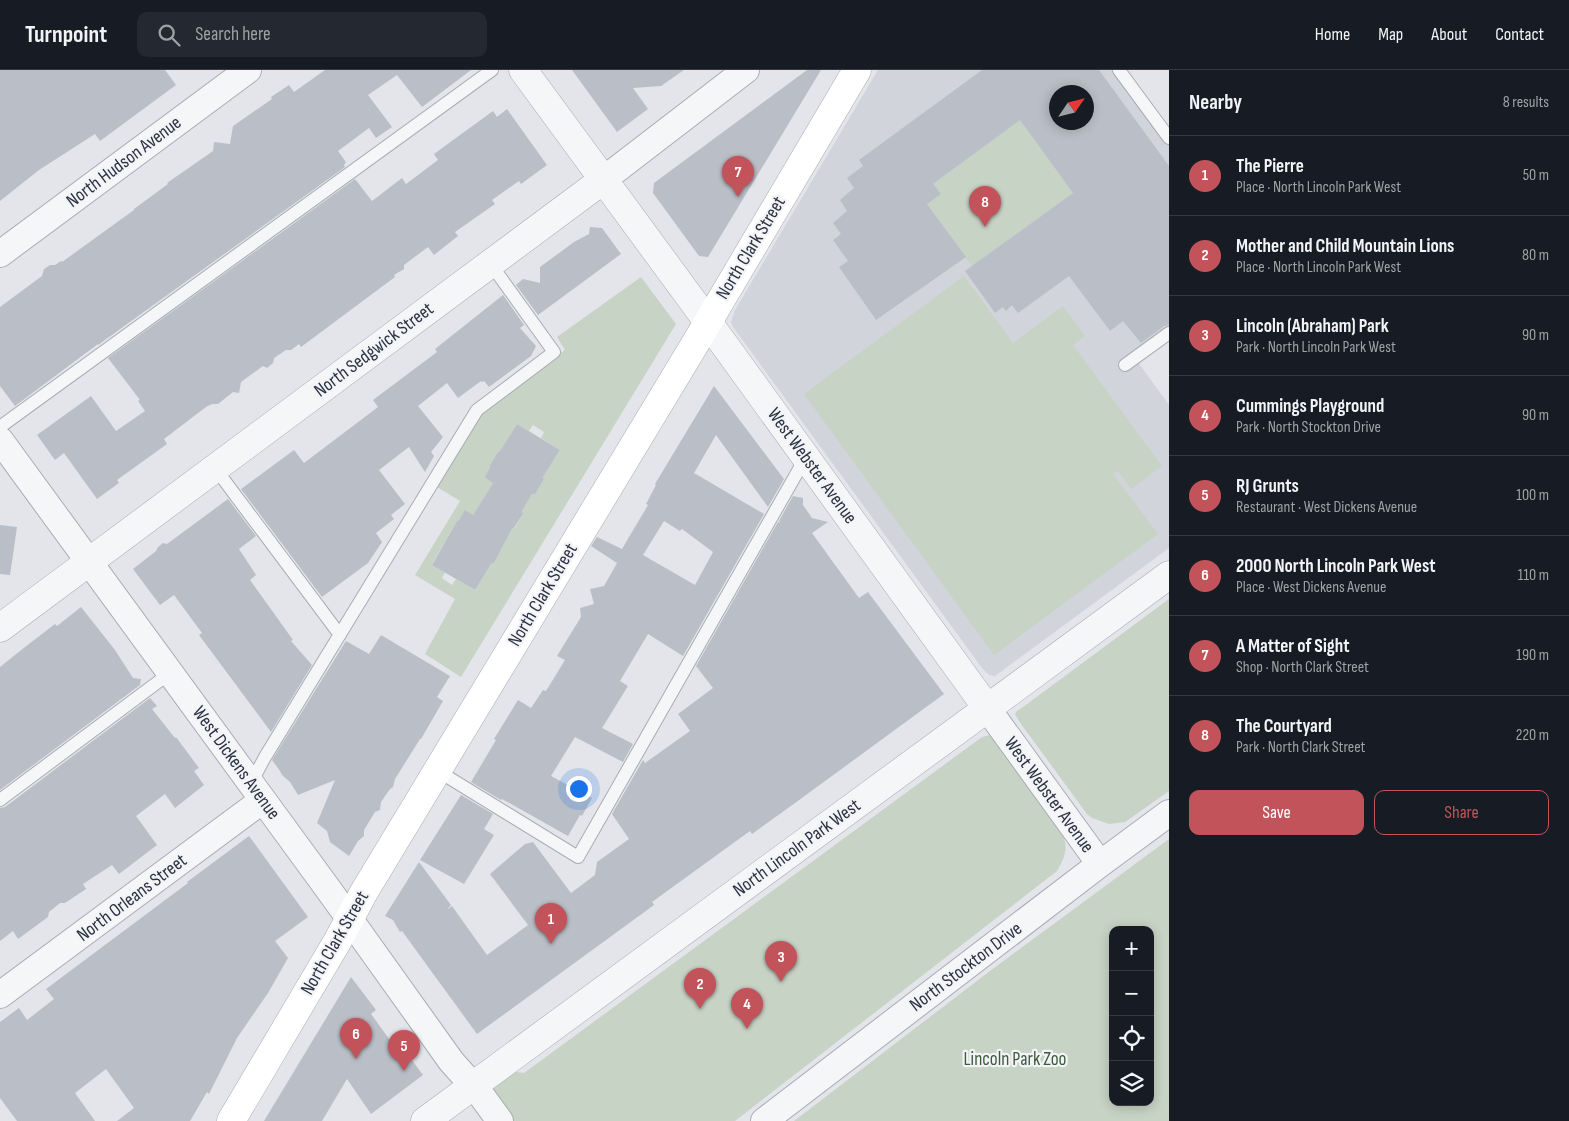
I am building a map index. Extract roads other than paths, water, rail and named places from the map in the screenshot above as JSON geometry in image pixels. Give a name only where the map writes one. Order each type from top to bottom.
[{"type":"main road","name":"North Clark Street","points":[[231,1121],[349,919],[708,322],[857,70]]},
{"type":"street","name":"North Hudson Avenue","points":[[0,254],[248,70]]},
{"type":"street","name":"West Webster Avenue","points":[[523,70],[708,322],[1100,864]]},
{"type":"street","name":"North Sedgwick Street","points":[[0,628],[603,180],[746,70]]},
{"type":"street","name":"West Dickens Avenue","points":[[0,440],[451,1061],[500,1121]]},
{"type":"street","name":"North Lincoln Park West","points":[[425,1121],[1169,575]]},
{"type":"street","name":"North Orleans Street","points":[[0,995],[257,792]]},
{"type":"street","name":"North Stockton Drive","points":[[764,1121],[1169,813]]},
{"type":"lane","points":[[0,427],[492,70]]},
{"type":"lane","points":[[1119,70],[1169,138]]},
{"type":"lane","points":[[257,792],[265,757],[477,410],[554,352],[490,263]]},
{"type":"lane","points":[[1125,365],[1169,333]]},
{"type":"lane","points":[[438,771],[578,857],[806,457]]},
{"type":"lane","points":[[215,468],[340,635]]},
{"type":"lane","points":[[0,800],[170,673]]},
{"type":"place","name":"A Matter of Sight","points":[[738,197]]},
{"type":"place","name":"The Courtyard","points":[[985,227]]},
{"type":"place","name":"The Pierre","points":[[551,944]]},
{"type":"place","name":"Lincoln (Abraham) Park","points":[[781,982]]},
{"type":"place","name":"Mother and Child Mountain Lions","points":[[700,1009]]},
{"type":"place","name":"Cummings Playground","points":[[747,1029]]},
{"type":"place","name":"2000 North Lincoln Park West","points":[[356,1059]]},
{"type":"place","name":"RJ Grunts","points":[[404,1071]]},
{"type":"park label","name":"Lincoln Park Zoo","points":[[1015,1059]]}]
